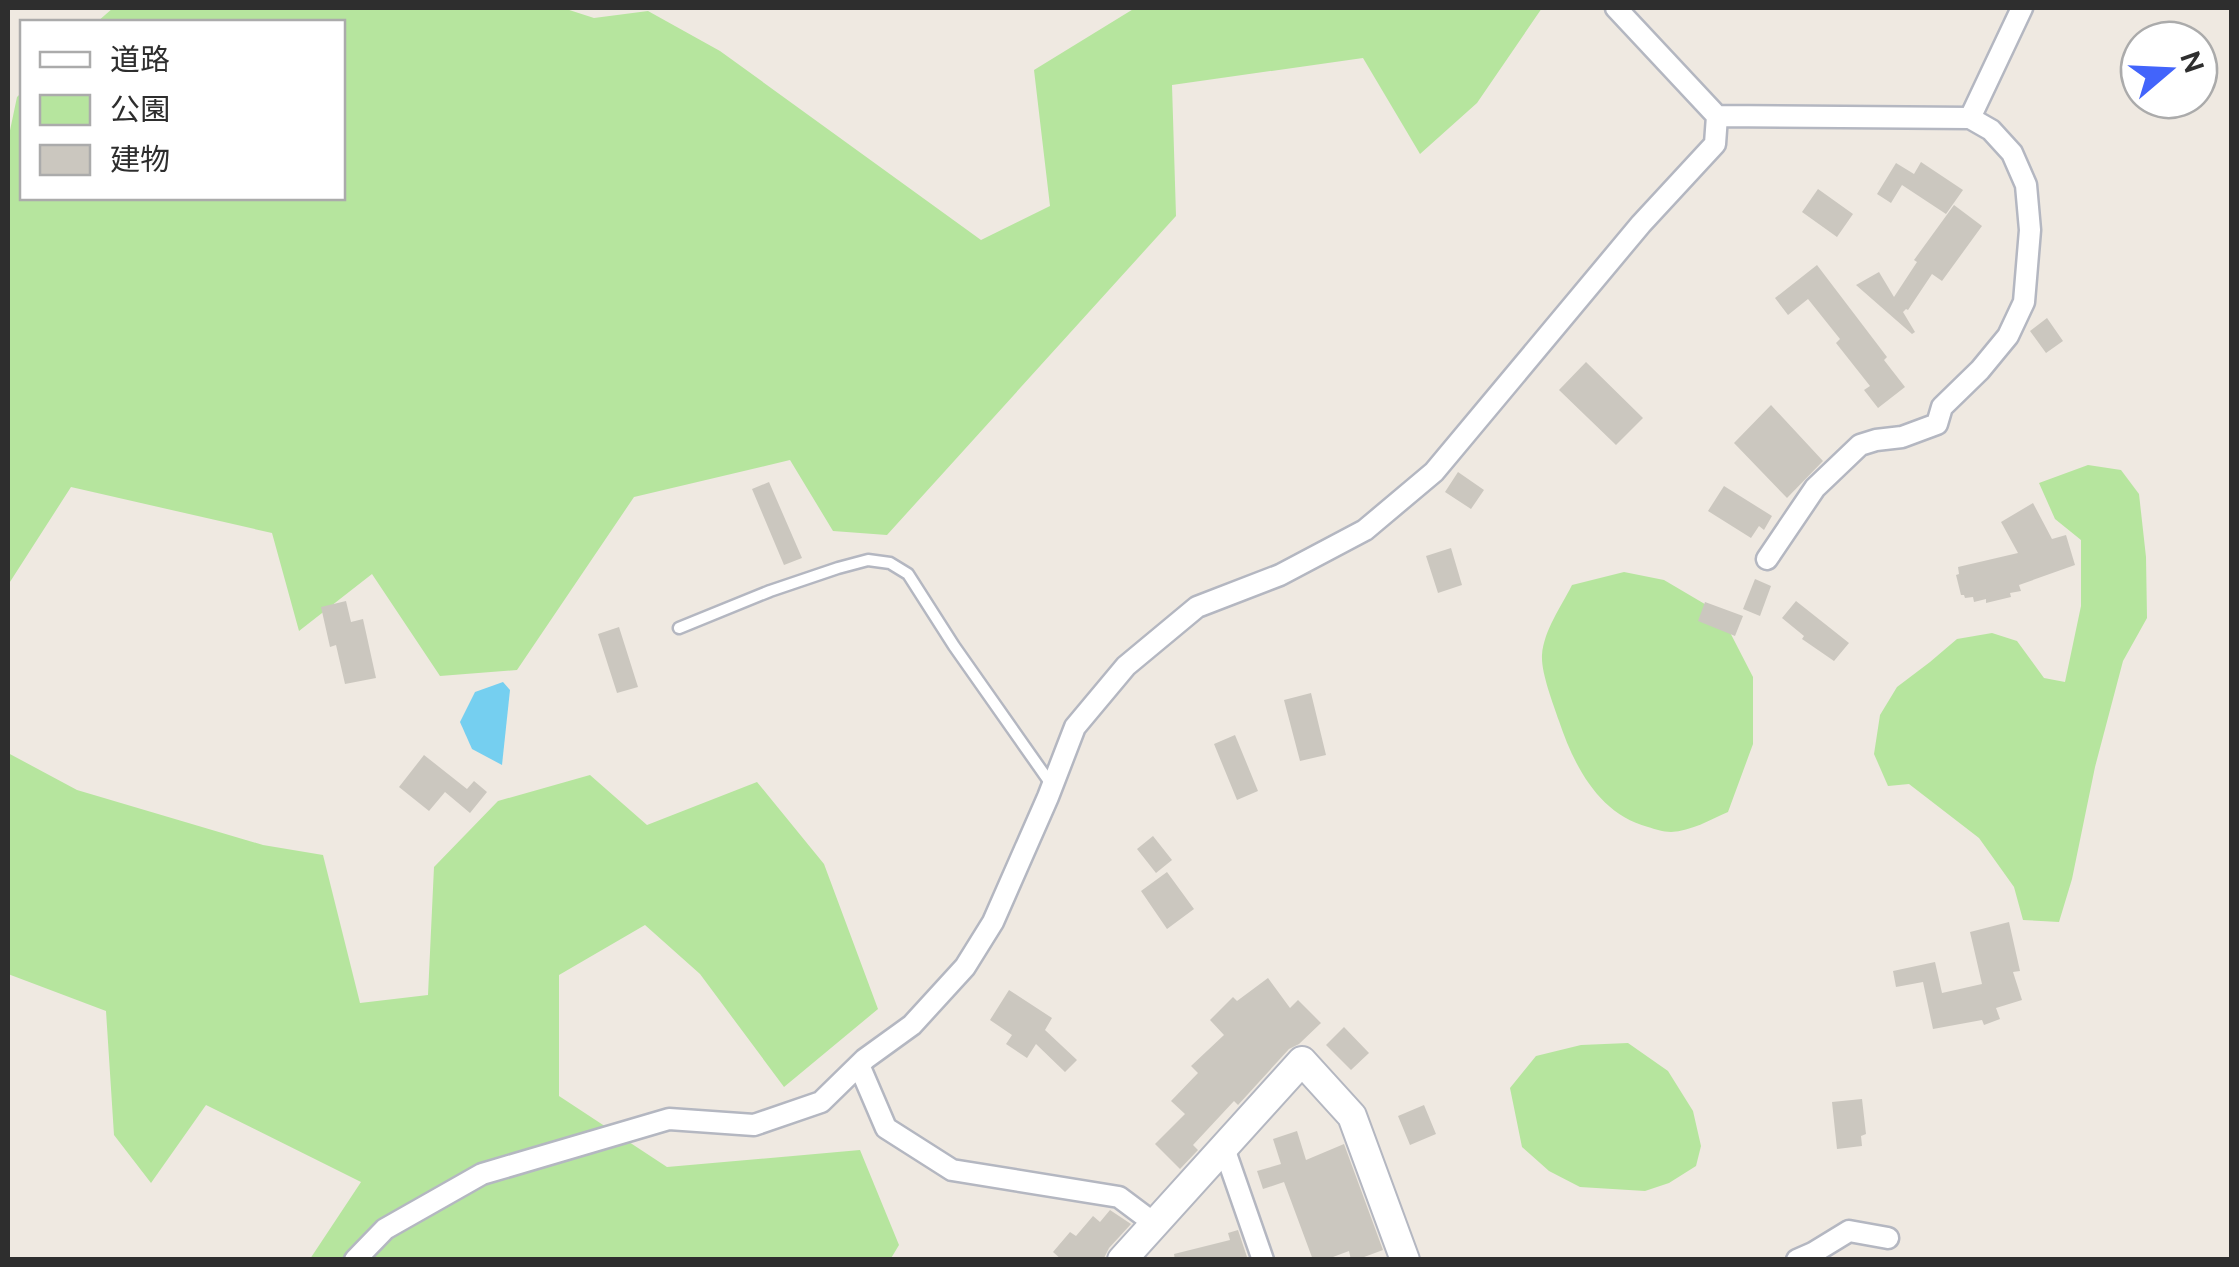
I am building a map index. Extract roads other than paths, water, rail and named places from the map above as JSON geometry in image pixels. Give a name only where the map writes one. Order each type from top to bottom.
[{"type":"street","points":[[355,1260],[385,1228],[482,1174],[669,1119],[754,1125],[821,1102],[860,1065],[912,1025],[965,968],[993,922],[1075,727],[1126,666],[1197,606],[1280,574],[1365,530],[1434,472],[1641,224],[1715,144],[1716,116],[1616,8]]},
{"type":"street","points":[[1970,118],[2022,8]]},
{"type":"street","points":[[1716,116],[1970,118],[1991,130],[2012,153],[2026,184],[2030,230],[2024,302],[2008,336],[1942,407],[1937,424],[1902,437],[1860,445],[1815,488],[1766,559]]},
{"type":"street","points":[[1129,1256],[1302,1061],[1352,1116],[1406,1260]]},
{"type":"street","points":[[860,1065],[886,1128],[952,1170],[1119,1197],[1155,1224]]},
{"type":"street","points":[[1224,1148],[1263,1260]]},
{"type":"street","points":[[1797,1260],[1848,1232],[1888,1238]]},
{"type":"lane","points":[[679,628],[838,568],[868,560],[890,563],[908,574],[1052,786]]},
{"type":"water","points":[[503,682],[510,690],[502,765],[472,749],[460,722],[475,692]]}]
